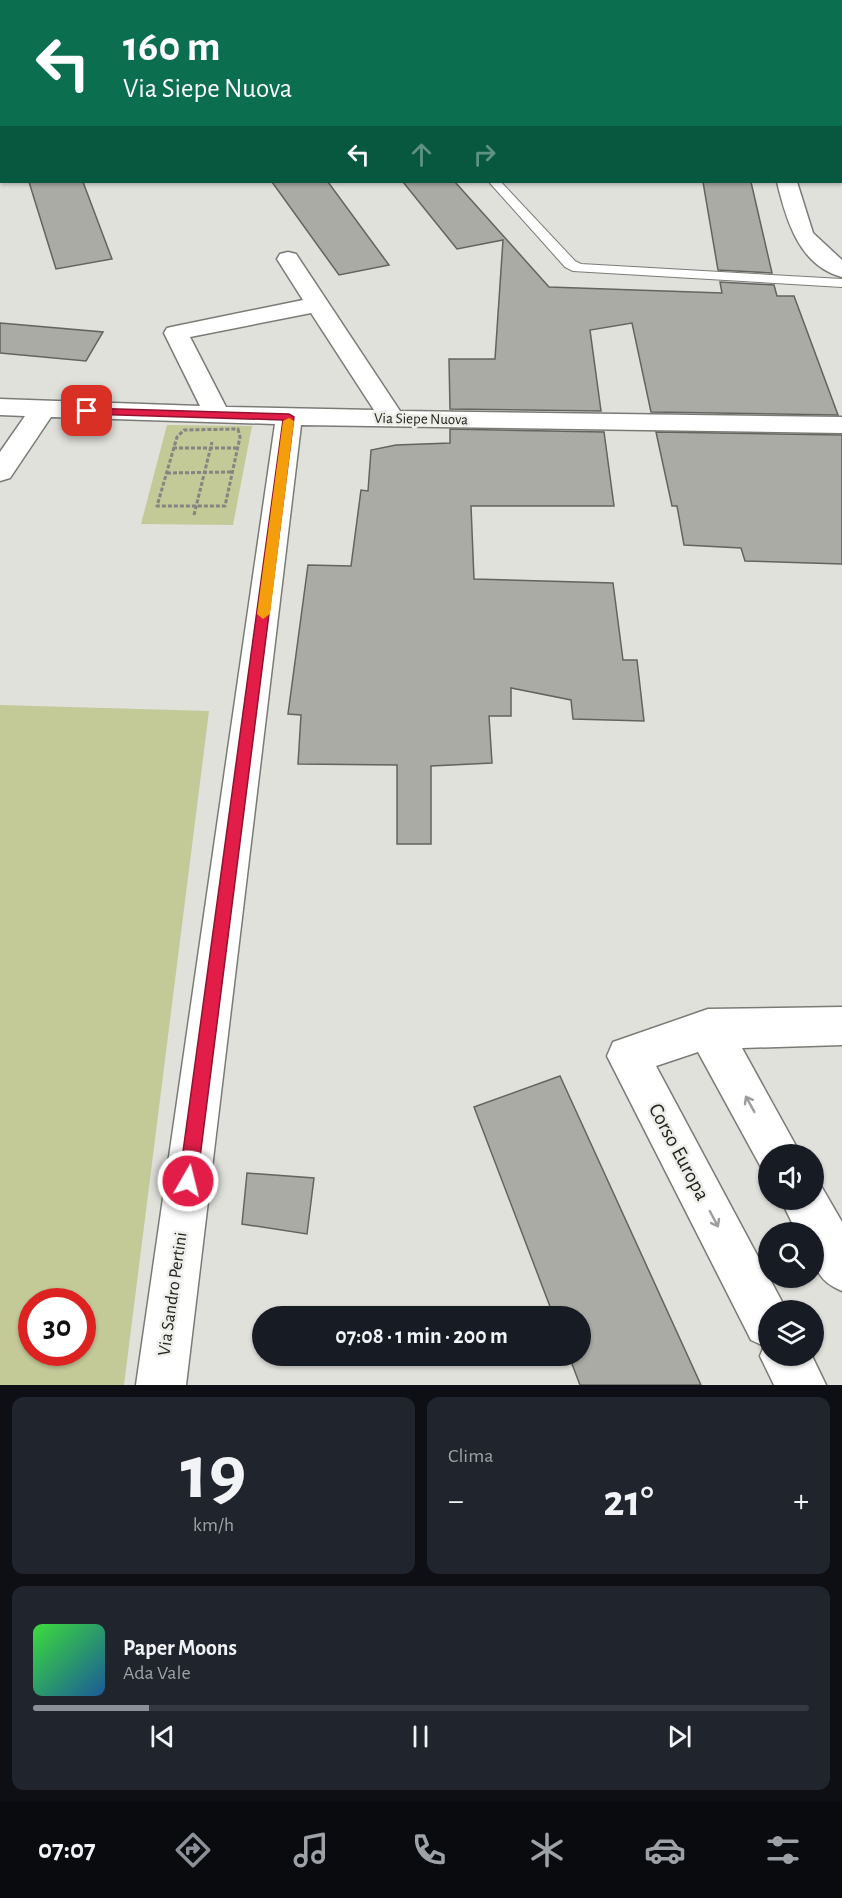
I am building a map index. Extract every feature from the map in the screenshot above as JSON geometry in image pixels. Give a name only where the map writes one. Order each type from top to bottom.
[{"type":"street","points":[[787,183],[800,231],[807,244],[842,270]]},
{"type":"street","points":[[288,259],[392,418]]},
{"type":"street","points":[[216,422],[176,333],[316,305]]},
{"type":"street","name":"Via Siepe Nuova","points":[[0,407],[216,422],[289,417],[842,424]]},
{"type":"street","points":[[0,472],[43,409]]},
{"type":"street","name":"Via Sandro Pertini","points":[[161,1385],[289,417]]},
{"type":"street","name":"Corso Europa","points":[[758,1304],[628,1056],[708,1029],[842,1026]]},
{"type":"street","points":[[708,1029],[772,1144]]},
{"type":"street","points":[[810,1210],[842,1267]]},
{"type":"street","points":[[791,1366],[801,1385]]},
{"type":"lane","points":[[496,183],[570,264],[578,268],[842,283]]},
{"type":"path","points":[[194,515],[216,422]]},
{"type":"path","points":[[216,422],[238,429],[240,437],[225,506],[157,506],[177,437],[184,430],[216,422]]},
{"type":"path","points":[[173,448],[238,448]]},
{"type":"path","points":[[167,472],[233,472]]},
{"type":"green space","points":[[167,425],[252,426],[233,525],[141,524]]},
{"type":"green space","points":[[0,705],[209,711],[124,1385],[0,1385]]},
{"type":"building","points":[[29,183],[83,183],[112,259],[56,269]]},
{"type":"building","points":[[273,183],[329,183],[389,265],[339,275]]},
{"type":"building","points":[[404,183],[456,183],[549,287],[722,293],[720,282],[774,285],[777,296],[794,296],[838,415],[651,412],[632,323],[590,330],[601,411],[450,409],[449,359],[495,359],[503,240],[457,249]]},
{"type":"building","points":[[703,183],[751,183],[772,273],[718,270]]},
{"type":"building","points":[[0,323],[103,332],[86,361],[0,353]]},
{"type":"building","points":[[450,429],[604,432],[614,506],[471,506],[474,579],[613,583],[623,660],[637,660],[644,721],[573,719],[571,700],[511,688],[511,716],[489,716],[492,763],[431,766],[431,844],[397,844],[397,765],[298,764],[301,715],[288,714],[308,565],[351,566],[361,490],[368,491],[371,450],[396,445],[450,443]]},
{"type":"building","points":[[656,432],[842,435],[842,564],[745,561],[741,548],[684,545],[677,506],[672,506]]},
{"type":"building","points":[[560,1076],[701,1385],[580,1385],[573,1366],[591,1366],[591,1306],[550,1306],[474,1107]]},
{"type":"building","points":[[247,1173],[314,1178],[307,1234],[242,1224]]},
{"type":"slow traffic","points":[[263,614],[289,421]]},
{"type":"route","points":[[87,411],[289,417],[188,1181]]}]
